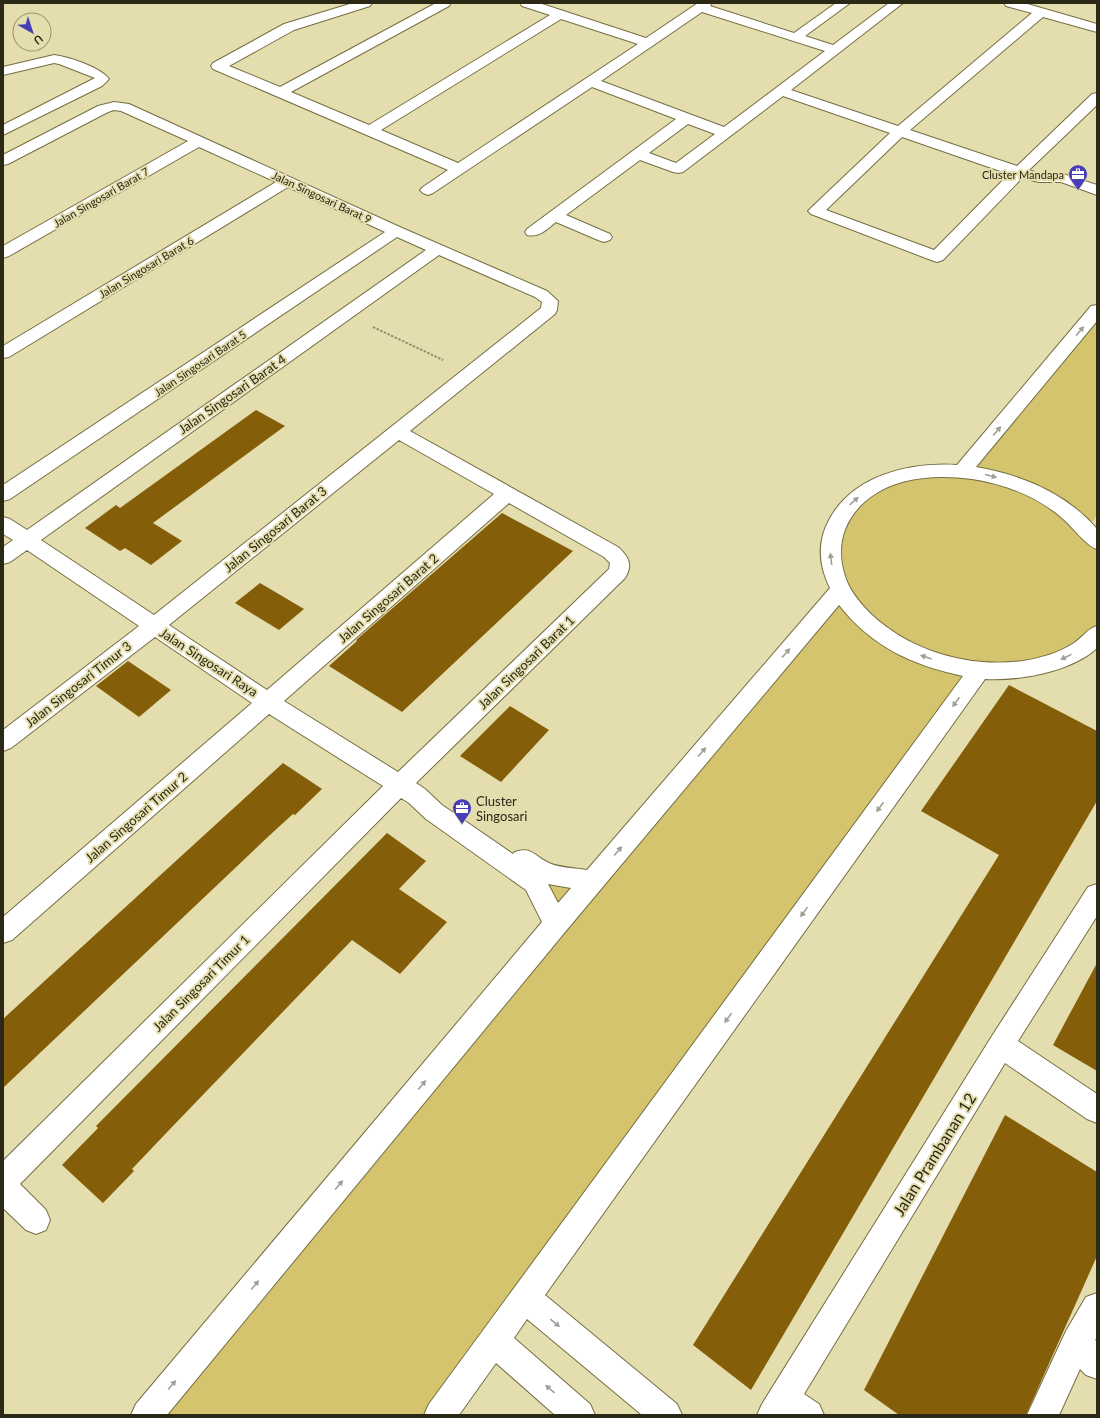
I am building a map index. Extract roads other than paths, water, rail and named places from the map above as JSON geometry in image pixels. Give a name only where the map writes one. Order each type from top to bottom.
[{"type":"street","points":[[366,3],[289,27],[218,66],[459,169]]},
{"type":"street","points":[[280,93],[445,3]]},
{"type":"street","points":[[526,3],[648,43]]},
{"type":"street","points":[[796,37],[844,3]]},
{"type":"street","points":[[638,154],[678,169],[897,3]]},
{"type":"street","points":[[1010,3],[1097,28]]},
{"type":"street","points":[[428,190],[591,82],[703,5],[835,50]]},
{"type":"street","points":[[1041,12],[900,131],[816,210],[943,260],[1019,172],[1097,97]]},
{"type":"street","points":[[370,131],[560,14]]},
{"type":"street","points":[[3,71],[54,59],[62,60],[98,75],[102,79],[97,83],[3,131]]},
{"type":"street","points":[[591,82],[726,133]]},
{"type":"street","points":[[782,91],[1019,172],[1039,178],[1063,178],[1097,190]]},
{"type":"street","name":"Jalan Singosari Barat 9","points":[[3,161],[103,109],[114,106],[124,107],[396,231],[541,294]]},
{"type":"street","points":[[533,232],[687,118]]},
{"type":"street","name":"Jalan Singosari Barat 7","points":[[3,253],[199,141]]},
{"type":"street","points":[[1039,178],[1050,189],[1057,191]]},
{"type":"street","name":"Jalan Singosari Barat 6","points":[[3,353],[288,181]]},
{"type":"street","points":[[555,216],[604,237]]},
{"type":"street","name":"Jalan Singosari Barat 5","points":[[3,494],[396,231]]},
{"type":"street","name":"Jalan Singosari Barat 4","points":[[3,557],[437,249]]},
{"type":"street","name":"Jalan Singosari Barat 3","points":[[154,626],[549,310],[550,301],[541,294]]},
{"type":"street","points":[[963,471],[1097,310]]},
{"type":"street","points":[[397,431],[507,494]]},
{"type":"street","points":[[1094,528],[1053,501],[1026,487],[986,475],[963,471],[912,473],[869,489],[853,501],[840,516],[833,532],[830,551],[833,571],[840,590],[854,610],[872,627],[894,643],[921,656],[950,665],[979,670],[1007,671],[1040,666],[1058,661],[1079,650],[1097,634]]},
{"type":"street","name":"Jalan Singosari Barat 1","points":[[408,791],[618,573],[621,566],[619,560],[611,552],[507,494]]},
{"type":"street","name":"Jalan Singosari Barat 2","points":[[268,702],[507,494]]},
{"type":"street","name":"Jalan Singosari Raya","points":[[3,524],[268,702],[408,791]]},
{"type":"street","points":[[147,1415],[592,880],[840,590]]},
{"type":"street","name":"Jalan Singosari Timur 3","points":[[3,742],[154,626]]},
{"type":"street","points":[[440,1415],[979,670]]},
{"type":"street","name":"Jalan Singosari Timur 2","points":[[3,932],[268,702]]},
{"type":"street","points":[[408,791],[434,812],[540,878],[592,880]]},
{"type":"street","name":"Jalan Singosari Timur 1","points":[[3,1181],[408,791]]},
{"type":"street","points":[[540,878],[556,924]]},
{"type":"street","name":"Jalan Prambanan 12","points":[[788,1410],[1001,1045],[1097,895]]},
{"type":"street","points":[[1001,1045],[1097,1110]]},
{"type":"street","points":[[3,1188],[36,1220]]},
{"type":"street","points":[[525,1298],[666,1415]]},
{"type":"street","points":[[1043,1415],[1077,1342],[1097,1308]]},
{"type":"street","points":[[494,1341],[579,1415]]},
{"type":"street","points":[[1077,1342],[1097,1364]]},
{"type":"place","name":"Cluster Mandapa","points":[[1078,191]]},
{"type":"place","name":"Cluster Singosari","points":[[462,825]]}]
